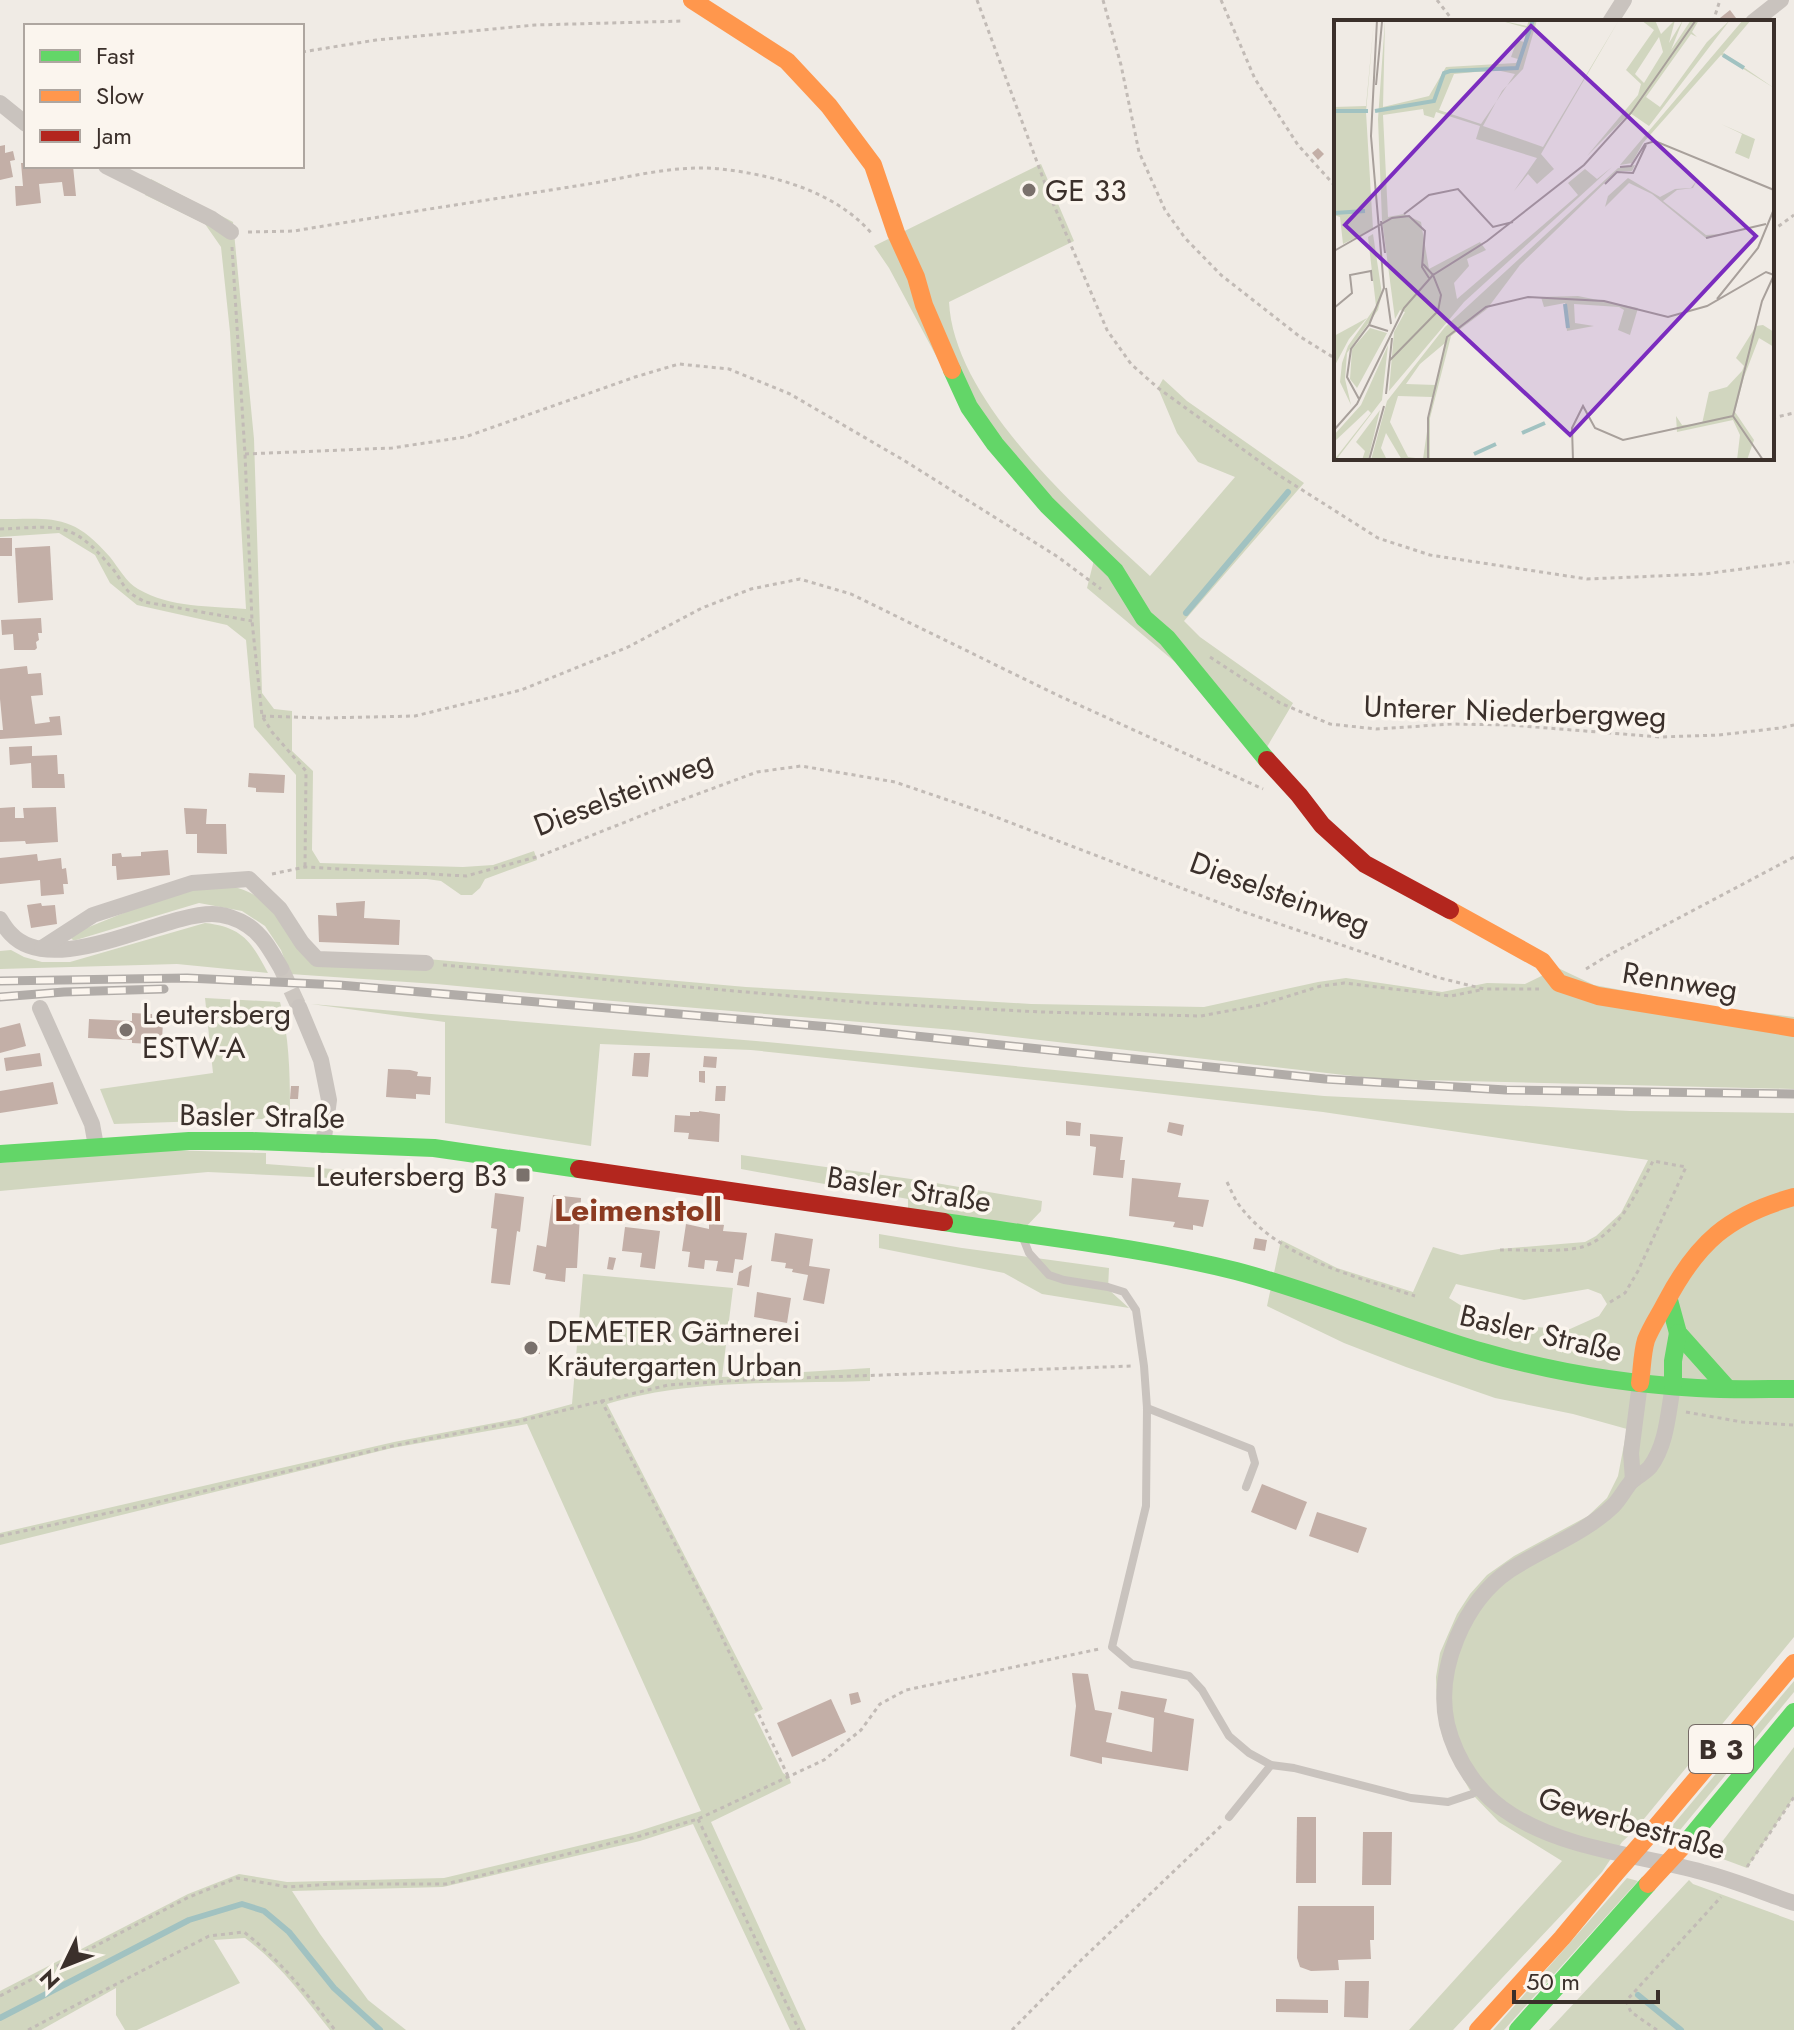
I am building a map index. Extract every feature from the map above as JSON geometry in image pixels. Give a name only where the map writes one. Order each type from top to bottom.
[{"type":"main road","points":[[692,0],[787,61],[829,106],[873,165],[924,305],[969,407],[995,444],[1047,505],[1115,571],[1144,618],[1167,638],[1322,825],[1365,864],[1542,961],[1559,983]]},
{"type":"main road","name":"Rennweg","points":[[1559,983],[1598,996],[1794,1028]]},
{"type":"main road","name":"Basler Straße","points":[[0,1154],[189,1141],[434,1148],[1129,1250],[1234,1271],[1291,1287],[1399,1326],[1537,1365],[1640,1383],[1728,1389],[1794,1389]]},
{"type":"main road","points":[[1640,1383],[1646,1341],[1682,1272],[1714,1236],[1745,1215],[1765,1205],[1794,1197]]},
{"type":"main road","points":[[1669,1300],[1678,1333],[1673,1386]]},
{"type":"main road","points":[[1678,1333],[1728,1389]]},
{"type":"main road","name":"B 3","points":[[1478,2030],[1562,1938],[1794,1663]]},
{"type":"main road","name":"B 3","points":[[1518,2030],[1685,1844],[1794,1712]]},
{"type":"street","points":[[1611,20],[1624,0]]},
{"type":"street","points":[[1756,20],[1781,0]]},
{"type":"street","points":[[0,103],[24,122]]},
{"type":"street","points":[[110,168],[212,219],[231,232]]},
{"type":"street","points":[[42,948],[93,915],[192,883],[249,879],[280,909],[302,943],[317,959],[426,963]]},
{"type":"street","points":[[0,919],[12,936],[23,943],[53,950],[103,943],[212,914],[227,916],[261,936],[281,968]]},
{"type":"street","points":[[299,1007],[321,1060],[329,1100],[323,1145]]},
{"type":"street","points":[[40,1008],[92,1124],[96,1146]]},
{"type":"street","points":[[1633,1480],[1631,1453],[1640,1383]]},
{"type":"street","name":"Gewerbestraße","points":[[1673,1386],[1663,1440],[1649,1468],[1633,1480],[1613,1506],[1592,1523],[1508,1571],[1476,1605],[1448,1659],[1443,1707],[1460,1761],[1493,1802],[1511,1815],[1552,1835],[1703,1872],[1794,1903]]},
{"type":"lane","points":[[1022,1235],[1029,1253],[1049,1275],[1124,1292],[1136,1310],[1147,1408],[1146,1506],[1112,1647],[1132,1664],[1189,1676],[1202,1690],[1229,1736],[1249,1753],[1271,1765],[1411,1798],[1448,1802],[1480,1788]]},
{"type":"lane","points":[[1147,1408],[1251,1449],[1255,1463],[1246,1487]]},
{"type":"lane","points":[[1229,1817],[1271,1765]]},
{"type":"path","points":[[977,0],[1047,189],[1107,330],[1131,364],[1158,388],[1277,474],[1378,538],[1430,555],[1587,579],[1704,574],[1794,562]]},
{"type":"path","points":[[1103,0],[1121,65],[1139,152],[1165,210],[1185,238],[1221,275],[1299,336],[1334,358]]},
{"type":"path","points":[[1221,0],[1255,79],[1298,145],[1334,185]]},
{"type":"path","points":[[1437,0],[1452,20]]},
{"type":"path","points":[[1714,20],[1720,0]]},
{"type":"path","points":[[304,52],[376,40],[535,25],[694,23]]},
{"type":"path","points":[[305,867],[306,771],[262,716],[252,621],[231,232],[294,231],[676,169],[719,169],[798,186],[834,202],[861,221],[880,243]]},
{"type":"path","points":[[1774,230],[1794,215]]},
{"type":"path","points":[[245,454],[392,448],[465,437],[679,364],[729,369],[790,394],[905,461],[1058,557],[1105,592]]},
{"type":"path","points":[[1774,418],[1794,413]]},
{"type":"path","points":[[0,529],[59,527],[72,531],[102,556],[130,593],[145,602],[252,621]]},
{"type":"path","points":[[262,716],[415,716],[521,690],[628,647],[727,598],[751,589],[800,579],[851,594],[1055,694],[1266,790]]},
{"type":"path","name":"Unterer Niederbergweg","points":[[1244,680],[1280,703],[1330,724],[1376,729],[1452,724],[1510,725],[1660,737],[1719,735],[1794,725]]},
{"type":"path","name":"Dieselsteinweg","points":[[249,879],[305,867],[466,876],[540,856],[757,772],[801,766],[895,782],[980,811],[1241,911],[1436,977],[1484,989]]},
{"type":"path","points":[[1484,989],[1545,990],[1794,857]]},
{"type":"path","name":"Dieselsteinweg","points":[[426,963],[869,1003],[1057,1013],[1201,1016],[1260,1005],[1321,986],[1344,983],[1451,996],[1484,989]]},
{"type":"path","points":[[1500,1250],[1586,1246],[1625,1215],[1653,1161],[1686,1167],[1638,1271],[1625,1293],[1607,1304]]},
{"type":"path","points":[[1227,1182],[1238,1204],[1255,1222],[1289,1247],[1336,1270],[1415,1296]]},
{"type":"path","points":[[0,1536],[146,1505],[392,1446],[520,1421],[668,1385],[1144,1366]]},
{"type":"path","points":[[601,1400],[711,1614],[789,1777]]},
{"type":"path","points":[[1669,1410],[1742,1422],[1794,1425]]},
{"type":"path","points":[[0,1996],[189,1897],[237,1878],[288,1887],[446,1884],[640,1836],[698,1819],[824,1760],[861,1730],[880,1704],[906,1690],[1112,1647]]},
{"type":"path","points":[[1657,2030],[1631,2012],[1626,2001],[1747,1868],[1794,1797]]},
{"type":"path","points":[[1012,2030],[1229,1817]]},
{"type":"path","points":[[698,1819],[799,2030]]},
{"type":"path","points":[[28,2030],[209,1936],[244,1932],[301,1986],[335,2030]]},
{"type":"green space","points":[[1041,164],[1074,241],[949,302],[956,340],[973,378],[996,416],[1025,452],[1090,520],[1150,576],[1235,477],[1198,462],[1177,433],[1158,388],[1163,379],[1187,401],[1304,483],[1184,621],[1200,637],[1293,703],[1258,762],[1175,662],[1087,588],[1094,560],[978,434],[889,268],[874,246]]},
{"type":"green space","points":[[151,179],[233,222],[254,439],[262,693],[274,709],[292,711],[292,751],[313,771],[312,850],[320,863],[463,867],[493,865],[534,851],[537,860],[485,879],[472,895],[461,895],[441,881],[427,879],[296,879],[296,775],[254,727],[246,640],[227,625],[137,605],[110,583],[95,555],[59,533],[0,537],[0,519],[61,522],[84,532],[97,543],[138,589],[164,600],[191,605],[246,609],[230,332],[221,247],[205,224],[145,195]]},
{"type":"green space","points":[[230,886],[257,897],[278,914],[312,961],[427,959],[746,987],[1031,1004],[1204,1007],[1346,978],[1442,992],[1487,983],[1525,984],[1558,968],[1594,985],[1718,1008],[1794,1017],[1794,1089],[1379,1079],[954,1030],[290,974],[281,950],[265,926],[242,911],[199,903],[76,940],[70,937],[183,889]]},
{"type":"green space","points":[[205,923],[237,932],[250,944],[268,973],[177,964],[0,969],[0,951],[11,950],[42,962],[70,962]]},
{"type":"green space","points":[[205,998],[280,1002],[288,1045],[290,1118],[114,1124],[100,1089],[213,1073]]},
{"type":"green space","points":[[311,1004],[756,1041],[1324,1096],[1630,1111],[1794,1113],[1794,1637],[1622,1842],[1602,1872],[1453,2030],[1409,2030],[1562,1861],[1499,1822],[1472,1794],[1442,1735],[1436,1677],[1440,1653],[1457,1614],[1487,1575],[1514,1556],[1588,1516],[1607,1498],[1618,1476],[1627,1429],[1495,1398],[1344,1343],[1267,1306],[1281,1240],[1337,1268],[1413,1292],[1433,1247],[1461,1255],[1585,1242],[1596,1236],[1621,1213],[1648,1160],[1323,1112],[1120,1089],[751,1050],[600,1044],[591,1146],[445,1123],[445,1022]],"holes":[[[1456,1284],[1524,1300],[1588,1289],[1601,1294],[1607,1304],[1599,1316],[1570,1329],[1512,1326],[1468,1310],[1449,1298]]]},
{"type":"green space","points":[[167,1150],[266,1153],[266,1164],[373,1172],[373,1180],[208,1172],[0,1191],[0,1163]]},
{"type":"green space","points":[[741,1155],[1042,1201],[1041,1211],[1022,1231],[908,1211],[908,1199],[741,1169]]},
{"type":"green space","points":[[879,1234],[1109,1268],[1108,1289],[1129,1308],[1042,1294],[1004,1273],[879,1248]]},
{"type":"green space","points":[[583,1274],[733,1288],[722,1377],[870,1368],[870,1381],[704,1386],[607,1404],[763,1709],[754,1714],[791,1783],[711,1822],[806,2030],[790,2030],[693,1824],[640,1841],[443,1887],[292,1891],[368,2000],[406,2030],[330,2030],[280,1969],[245,1938],[214,1940],[240,1983],[137,2030],[125,2030],[116,2015],[116,1988],[41,2030],[0,2030],[0,1991],[188,1894],[239,1874],[287,1882],[444,1878],[636,1832],[701,1811],[527,1424],[392,1448],[0,1545],[0,1533],[572,1404]]},
{"type":"green space","points":[[1794,1681],[1794,1692],[1671,1841],[1661,1839]]},
{"type":"green space","points":[[1794,1747],[1794,1797],[1747,1868],[1712,1855]]},
{"type":"green space","points":[[1627,1878],[1638,1881],[1504,2030],[1493,2030]]},
{"type":"green space","points":[[1689,1880],[1794,1921],[1794,2030],[1549,2030]]},
{"type":"building","points":[[1730,10],[1736,18],[1722,20],[1720,18]]},
{"type":"building","points":[[5,145],[5,153],[13,151],[15,160],[10,161],[13,177],[0,180],[0,146]]},
{"type":"building","points":[[1318,148],[1324,154],[1318,160],[1312,153]]},
{"type":"building","points":[[21,163],[24,163],[24,168],[73,168],[76,196],[64,196],[62,182],[39,184],[41,203],[16,206],[15,186],[23,186]]},
{"type":"building","points":[[0,538],[12,538],[12,556],[0,556]]},
{"type":"building","points":[[50,546],[53,600],[18,603],[15,548]]},
{"type":"building","points":[[41,618],[42,633],[38,633],[35,650],[14,650],[13,634],[2,635],[1,620]]},
{"type":"building","points":[[27,666],[28,674],[41,673],[43,695],[31,696],[35,724],[50,722],[49,717],[60,716],[62,735],[0,739],[0,730],[3,730],[0,669]]},
{"type":"building","points":[[32,746],[32,756],[57,755],[58,774],[64,774],[65,788],[32,788],[31,763],[10,765],[9,747]]},
{"type":"building","points":[[249,773],[285,775],[284,793],[256,792],[256,788],[248,787]]},
{"type":"building","points":[[15,807],[15,818],[24,818],[23,808],[56,807],[58,842],[0,842],[0,808]]},
{"type":"building","points":[[184,808],[207,809],[206,824],[226,824],[227,854],[197,853],[197,834],[186,834]]},
{"type":"building","points":[[168,850],[170,875],[117,880],[112,854],[141,856],[141,852]]},
{"type":"building","points":[[37,854],[38,861],[61,858],[68,884],[63,884],[64,894],[41,896],[40,880],[0,884],[0,858]]},
{"type":"building","points":[[365,901],[364,918],[400,920],[399,945],[319,942],[318,915],[337,916],[336,903]]},
{"type":"building","points":[[41,903],[42,906],[55,905],[57,924],[31,928],[27,905]]},
{"type":"building","name":"Leutersberg ESTW-A","points":[[132,1013],[152,1014],[152,1022],[163,1022],[162,1040],[152,1040],[151,1044],[88,1038],[89,1019],[132,1021]]},
{"type":"building","points":[[20,1023],[26,1046],[0,1053],[0,1028]]},
{"type":"building","points":[[40,1053],[42,1066],[6,1071],[4,1058]]},
{"type":"building","points":[[634,1053],[650,1053],[648,1077],[632,1076]]},
{"type":"building","points":[[704,1056],[717,1057],[716,1068],[703,1067]]},
{"type":"building","points":[[388,1069],[410,1070],[418,1072],[417,1076],[431,1077],[430,1095],[416,1094],[416,1099],[386,1097]]},
{"type":"building","points":[[699,1071],[705,1071],[705,1083],[699,1082]]},
{"type":"building","points":[[53,1082],[58,1104],[0,1113],[0,1091]]},
{"type":"building","points":[[291,1086],[299,1086],[298,1099],[290,1099]]},
{"type":"building","points":[[716,1086],[726,1086],[725,1101],[715,1101]]},
{"type":"building","points":[[690,1112],[720,1114],[719,1142],[688,1139],[689,1133],[674,1132],[675,1115],[690,1116]]},
{"type":"building","points":[[1066,1121],[1081,1123],[1080,1136],[1066,1135]]},
{"type":"building","points":[[1169,1122],[1184,1125],[1182,1136],[1167,1132]]},
{"type":"building","points":[[1090,1134],[1123,1137],[1120,1160],[1125,1160],[1123,1178],[1093,1175],[1096,1147],[1090,1146]]},
{"type":"building","points":[[1132,1178],[1181,1183],[1178,1197],[1209,1200],[1203,1227],[1193,1225],[1193,1230],[1173,1227],[1175,1222],[1129,1216]]},
{"type":"building","points":[[495,1193],[524,1197],[510,1285],[491,1283],[497,1229],[491,1228]]},
{"type":"building","points":[[553,1195],[581,1198],[577,1268],[566,1268],[565,1282],[545,1279],[546,1274],[533,1271],[537,1245],[546,1247]]},
{"type":"building","points":[[709,1223],[724,1225],[723,1231],[747,1233],[743,1260],[735,1259],[733,1273],[716,1271],[718,1261],[705,1260],[704,1269],[688,1267],[690,1252],[682,1251],[686,1224],[709,1229]]},
{"type":"building","points":[[625,1227],[660,1231],[655,1269],[640,1267],[642,1253],[622,1251]]},
{"type":"building","points":[[775,1233],[813,1239],[809,1266],[830,1269],[824,1304],[803,1300],[808,1275],[792,1272],[793,1269],[785,1268],[786,1263],[771,1261]]},
{"type":"building","points":[[1255,1238],[1267,1240],[1265,1251],[1253,1249]]},
{"type":"building","points":[[609,1257],[616,1258],[613,1270],[607,1269]]},
{"type":"building","points":[[752,1265],[749,1287],[737,1285],[739,1272]]},
{"type":"building","points":[[757,1292],[791,1298],[787,1323],[754,1317]]},
{"type":"building","points":[[525,1342],[539,1342],[540,1354],[525,1354]]},
{"type":"building","points":[[1262,1484],[1307,1502],[1296,1530],[1251,1512]]},
{"type":"building","points":[[1317,1512],[1367,1528],[1358,1553],[1309,1536]]},
{"type":"building","points":[[1072,1673],[1088,1674],[1095,1710],[1112,1713],[1106,1742],[1152,1752],[1154,1718],[1118,1709],[1121,1691],[1167,1699],[1164,1712],[1194,1719],[1188,1771],[1102,1757],[1102,1764],[1070,1756],[1076,1706]]},
{"type":"building","points":[[858,1692],[861,1702],[851,1705],[849,1694]]},
{"type":"building","points":[[831,1699],[846,1732],[792,1757],[777,1723]]},
{"type":"building","points":[[1297,1817],[1316,1817],[1316,1883],[1296,1883]]},
{"type":"building","points":[[1363,1832],[1392,1832],[1391,1885],[1362,1885]]},
{"type":"building","points":[[1298,1906],[1374,1906],[1371,1959],[1338,1960],[1339,1970],[1311,1971],[1300,1967],[1297,1958]]},
{"type":"building","points":[[1345,1981],[1369,1981],[1368,2018],[1344,2017]]},
{"type":"building","points":[[1276,1999],[1328,2000],[1328,2013],[1276,2012]]},
{"type":"waterway","points":[[1186,613],[1288,492]]},
{"type":"waterway","points":[[0,2018],[189,1920],[242,1904],[264,1911],[289,1932],[334,1988],[380,2030]]},
{"type":"waterway","points":[[1638,1995],[1681,2030]]},
{"type":"tunnel","points":[[281,968],[299,1007]]},
{"type":"railway","points":[[0,981],[187,978],[339,985],[830,1027],[1325,1079],[1506,1090],[1794,1094]]},
{"type":"railway","points":[[0,997],[164,989]]},
{"type":"traffic: fast","points":[[952,370],[969,407],[995,444],[1047,505],[1115,571],[1144,618],[1167,638],[1267,760]]},
{"type":"traffic: fast","points":[[0,1154],[189,1141],[252,1141],[434,1148],[579,1169]]},
{"type":"traffic: fast","points":[[944,1222],[1127,1249],[1236,1271],[1452,1343],[1562,1371],[1670,1386],[1794,1389]]},
{"type":"traffic: fast","points":[[1669,1300],[1678,1333],[1728,1389]]},
{"type":"traffic: fast","points":[[1673,1386],[1678,1333]]},
{"type":"traffic: fast","points":[[1685,1844],[1794,1712]]},
{"type":"traffic: fast","points":[[1518,2030],[1648,1884]]},
{"type":"traffic: slow","points":[[692,0],[787,61],[829,106],[873,165],[896,233],[952,370]]},
{"type":"traffic: slow","points":[[1450,910],[1542,961],[1559,983],[1598,996],[1794,1028]]},
{"type":"traffic: slow","points":[[1640,1383],[1648,1335],[1690,1263],[1717,1234],[1733,1223],[1771,1204],[1794,1197]]},
{"type":"traffic: slow","points":[[1649,1835],[1794,1663]]},
{"type":"traffic: slow","points":[[1614,1875],[1649,1835]]},
{"type":"traffic: slow","points":[[1648,1884],[1685,1844]]},
{"type":"traffic: slow","points":[[1478,2030],[1562,1938],[1614,1875]]},
{"type":"traffic: jam","points":[[1267,760],[1322,825],[1365,864],[1450,910]]},
{"type":"traffic: jam","points":[[579,1169],[944,1222]]},
{"type":"place","name":"GE 33","points":[[1029,190]]},
{"type":"place","name":"Leutersberg ESTW-A","points":[[126,1030]]},
{"type":"place","name":"Leutersberg B3","points":[[523,1175]]},
{"type":"place","name":"DEMETER Gärtnerei Kräutergarten Urban","points":[[531,1348]]},
{"type":"district","name":"Leimenstoll","points":[[638,1210]]}]
